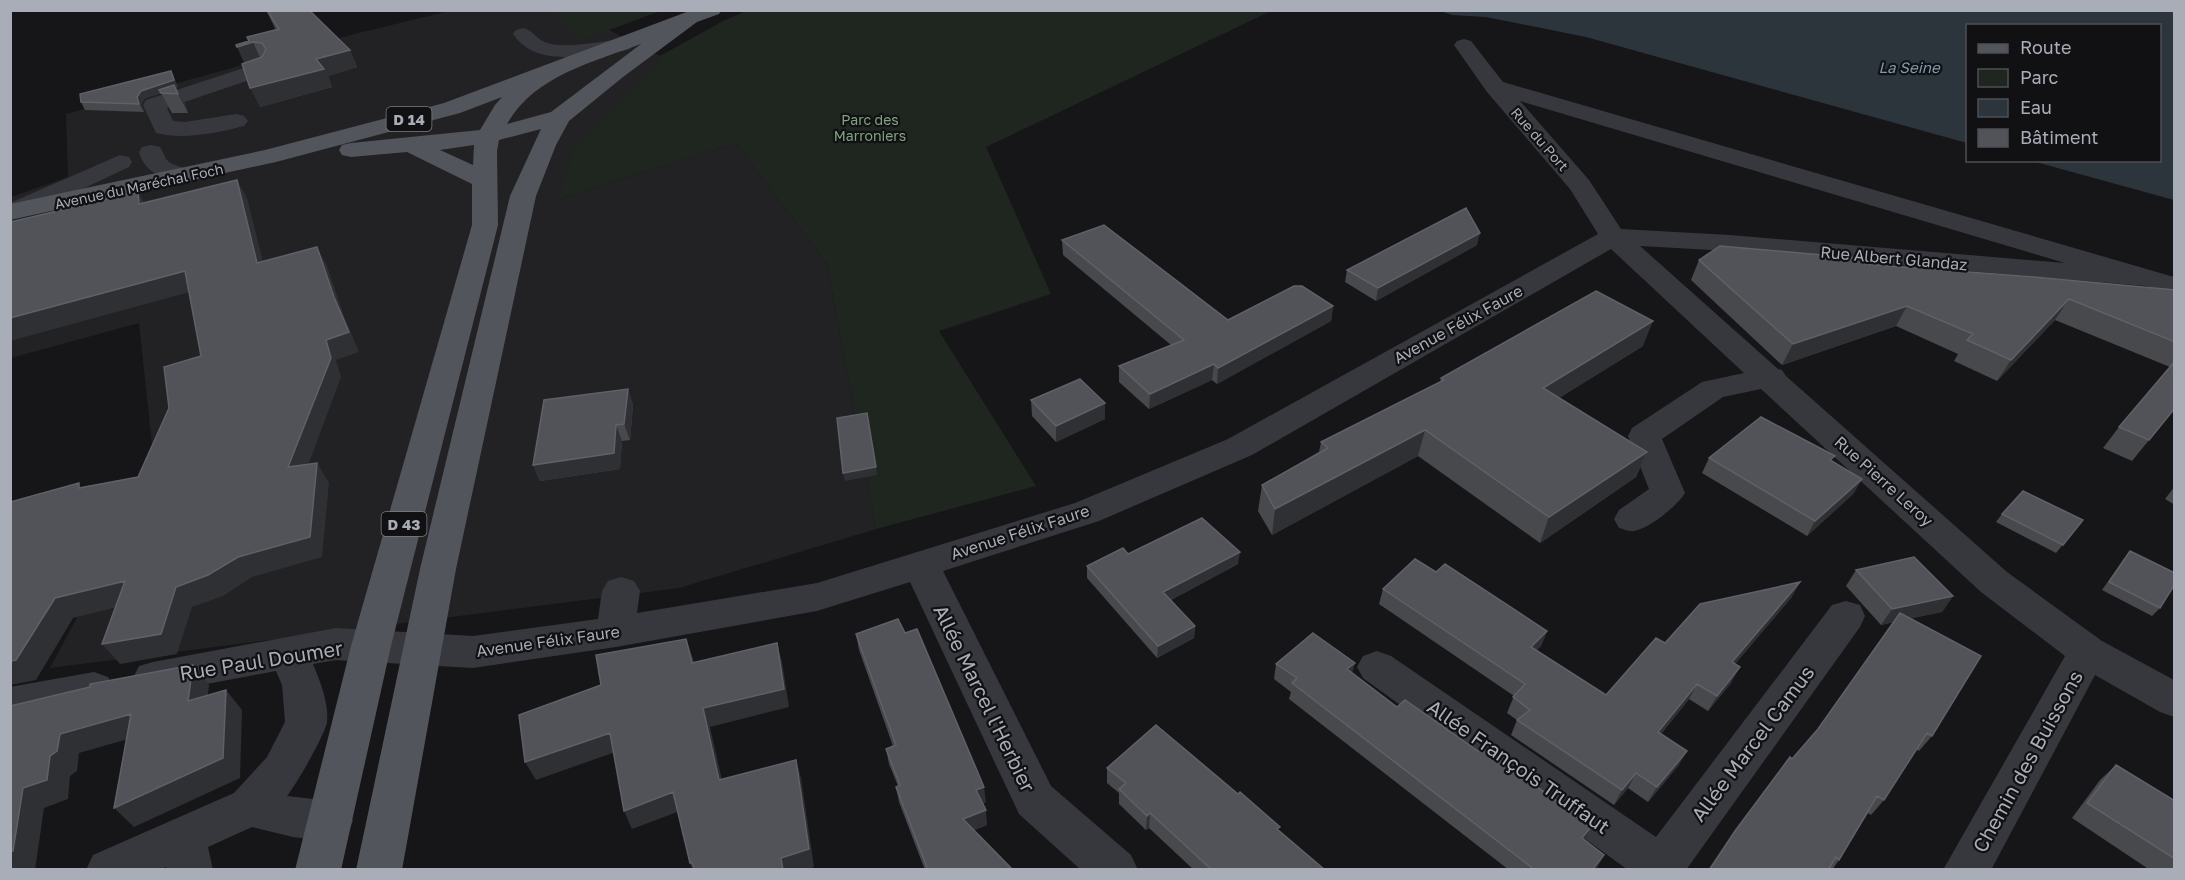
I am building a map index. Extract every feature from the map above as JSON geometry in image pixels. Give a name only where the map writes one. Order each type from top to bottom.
[{"type":"main road","name":"D 14","points":[[267,157],[467,103],[712,10]]},
{"type":"main road","name":"D 14","points":[[267,157],[488,136],[559,117],[615,72],[689,20]]},
{"type":"main road","name":"D 43","points":[[318,870],[371,646],[485,225],[485,151],[488,136],[506,105],[547,74]]},
{"type":"main road","points":[[467,103],[506,105],[559,117]]},
{"type":"main road","name":"D 43","points":[[379,870],[438,569],[523,196],[544,145],[559,117]]},
{"type":"main road","points":[[411,145],[485,180]]},
{"type":"main road","name":"Avenue du Maréchal Foch","points":[[11,212],[267,157]]},
{"type":"street","points":[[523,34],[537,47],[557,51],[623,45]]},
{"type":"street","name":"Rue du Port","points":[[1464,45],[1495,87],[1580,185],[1613,237]]},
{"type":"street","points":[[236,121],[185,129],[164,128],[154,105],[177,94],[227,81],[262,68]]},
{"type":"street","points":[[1495,87],[2146,278]]},
{"type":"street","points":[[151,152],[152,160],[159,167],[183,176]]},
{"type":"street","points":[[11,212],[120,162]]},
{"type":"street","name":"Rue Albert Glandaz","points":[[1613,237],[1730,243],[2146,278],[2175,285]]},
{"type":"street","name":"Rue Pierre Leroy","points":[[1613,237],[1771,377],[1994,582],[2088,652],[2175,700]]},
{"type":"street","name":"Avenue Félix Faure","points":[[371,646],[473,652],[616,632],[817,597],[1087,512],[1240,447],[1613,237]]},
{"type":"street","points":[[1632,519],[1668,493],[1644,436],[1713,389],[1771,377]]},
{"type":"street","name":"Allée Marcel l'Herbier","points":[[921,565],[1035,800],[1114,870]]},
{"type":"street","points":[[616,632],[621,591]]},
{"type":"street","name":"Allée Marcel Camus","points":[[1659,868],[1846,616]]},
{"type":"street","name":"Rue Paul Doumer","points":[[10,704],[336,644],[371,646]]},
{"type":"street","name":"Chemin des Buissons","points":[[1966,870],[2088,652]]},
{"type":"street","points":[[109,870],[186,853],[250,807],[282,770],[306,723],[302,685],[288,653]]},
{"type":"street","name":"Allée François Truffaut","points":[[1377,667],[1659,868]]},
{"type":"street","points":[[250,807],[293,817],[331,821]]},
{"type":"shaded area","points":[[450,11],[572,11],[660,56],[656,68],[559,199],[736,143],[827,264],[876,529],[679,588],[50,668],[155,473],[139,323],[11,358],[11,197],[68,177],[66,114],[358,33]]},
{"type":"green space","points":[[553,11],[660,11],[582,40]]},
{"type":"green space","name":"Parc des Marroniers","points":[[746,11],[1271,11],[986,147],[1051,294],[939,331],[1036,486],[876,529],[827,264],[736,143],[559,199],[573,150],[656,68],[660,56],[723,21]]},
{"type":"water","name":"La Seine","points":[[1440,11],[2174,11],[2174,200],[2036,162],[2161,162],[2161,24],[1966,24],[1966,143],[1586,37],[1486,17],[1452,15]]},
{"type":"building","points":[[267,10],[309,10],[350,50],[316,59],[324,69],[250,88],[242,64],[262,57],[266,49],[262,43],[253,42],[237,47],[236,45],[249,41],[247,37],[279,29]]},
{"type":"building","points":[[171,71],[174,80],[141,91],[137,97],[139,104],[81,102],[80,94]]},
{"type":"building","points":[[174,85],[178,94],[161,93],[159,90]]},
{"type":"building","points":[[237,180],[257,263],[317,247],[349,332],[326,340],[331,358],[288,467],[317,463],[310,537],[238,557],[208,575],[176,587],[161,634],[102,644],[125,581],[55,598],[16,660],[10,661],[10,502],[79,483],[79,488],[138,477],[169,408],[164,367],[201,356],[185,271],[10,318],[10,222],[138,192],[139,204]]},
{"type":"building","points":[[1466,208],[1480,233],[1378,288],[1347,270]]},
{"type":"building","points":[[1104,225],[1228,320],[1294,286],[1302,286],[1333,306],[1218,368],[1214,364],[1150,394],[1119,366],[1184,340],[1062,240]]},
{"type":"building","points":[[1720,246],[1869,259],[1865,264],[2175,290],[2175,342],[2069,299],[2011,360],[1967,340],[1973,334],[1907,306],[1793,344],[1699,260]]},
{"type":"building","points":[[1596,291],[1653,321],[1543,388],[1647,452],[1549,517],[1425,430],[1275,509],[1262,485],[1328,448],[1321,442],[1444,380],[1441,378]]},
{"type":"building","points":[[2175,361],[2175,408],[2149,440],[2119,427]]},
{"type":"building","points":[[1080,379],[1105,403],[1056,426],[1031,400]]},
{"type":"building","points":[[628,389],[624,424],[616,425],[614,453],[533,465],[544,400]]},
{"type":"building","points":[[867,413],[876,467],[843,473],[837,418]]},
{"type":"building","points":[[1761,417],[1835,456],[1830,460],[1862,479],[1815,521],[1709,458]]},
{"type":"building","points":[[2023,491],[2083,520],[2063,545],[2002,514]]},
{"type":"building","points":[[1202,518],[1240,552],[1163,592],[1195,626],[1158,646],[1087,566],[1123,548],[1128,554]]},
{"type":"building","points":[[2130,551],[2175,573],[2175,584],[2160,608],[2109,582]]},
{"type":"building","points":[[1914,557],[1953,596],[1892,609],[1856,570]]},
{"type":"building","points":[[1415,559],[1436,572],[1445,564],[1547,631],[1531,647],[1606,695],[1656,638],[1665,643],[1700,604],[1800,582],[1732,662],[1740,667],[1717,696],[1697,684],[1658,732],[1687,751],[1657,787],[1636,773],[1622,790],[1517,720],[1530,710],[1513,697],[1525,684],[1383,589]]},
{"type":"building","points":[[1900,613],[1981,656],[1932,736],[1927,733],[1884,800],[1877,796],[1839,860],[1836,857],[1828,870],[1709,870],[1790,757],[1792,759],[1818,729]]},
{"type":"building","points":[[898,619],[905,633],[917,629],[984,787],[976,790],[986,810],[963,819],[1013,870],[928,870],[896,787],[900,785],[886,749],[896,745],[856,634]]},
{"type":"building","points":[[1313,633],[1355,663],[1347,669],[1397,707],[1405,700],[1478,751],[1482,748],[1592,826],[1582,838],[1604,855],[1592,870],[1535,870],[1292,683],[1297,678],[1276,664]]},
{"type":"building","points":[[686,639],[692,663],[777,643],[784,689],[703,708],[719,780],[796,760],[809,849],[781,858],[783,870],[695,870],[690,863],[673,792],[624,811],[610,733],[525,762],[519,715],[601,685],[596,655]]},
{"type":"building","points":[[193,665],[188,701],[226,690],[223,758],[114,808],[131,714],[60,734],[57,751],[50,756],[47,780],[23,788],[13,851],[10,852],[10,706],[90,687],[90,684]]},
{"type":"building","points":[[1156,725],[1238,794],[1240,792],[1280,827],[1277,829],[1325,870],[1212,870],[1150,813],[1147,816],[1119,789],[1126,783],[1107,768]]},
{"type":"building","points":[[2116,765],[2175,801],[2175,859],[2087,803]]}]
